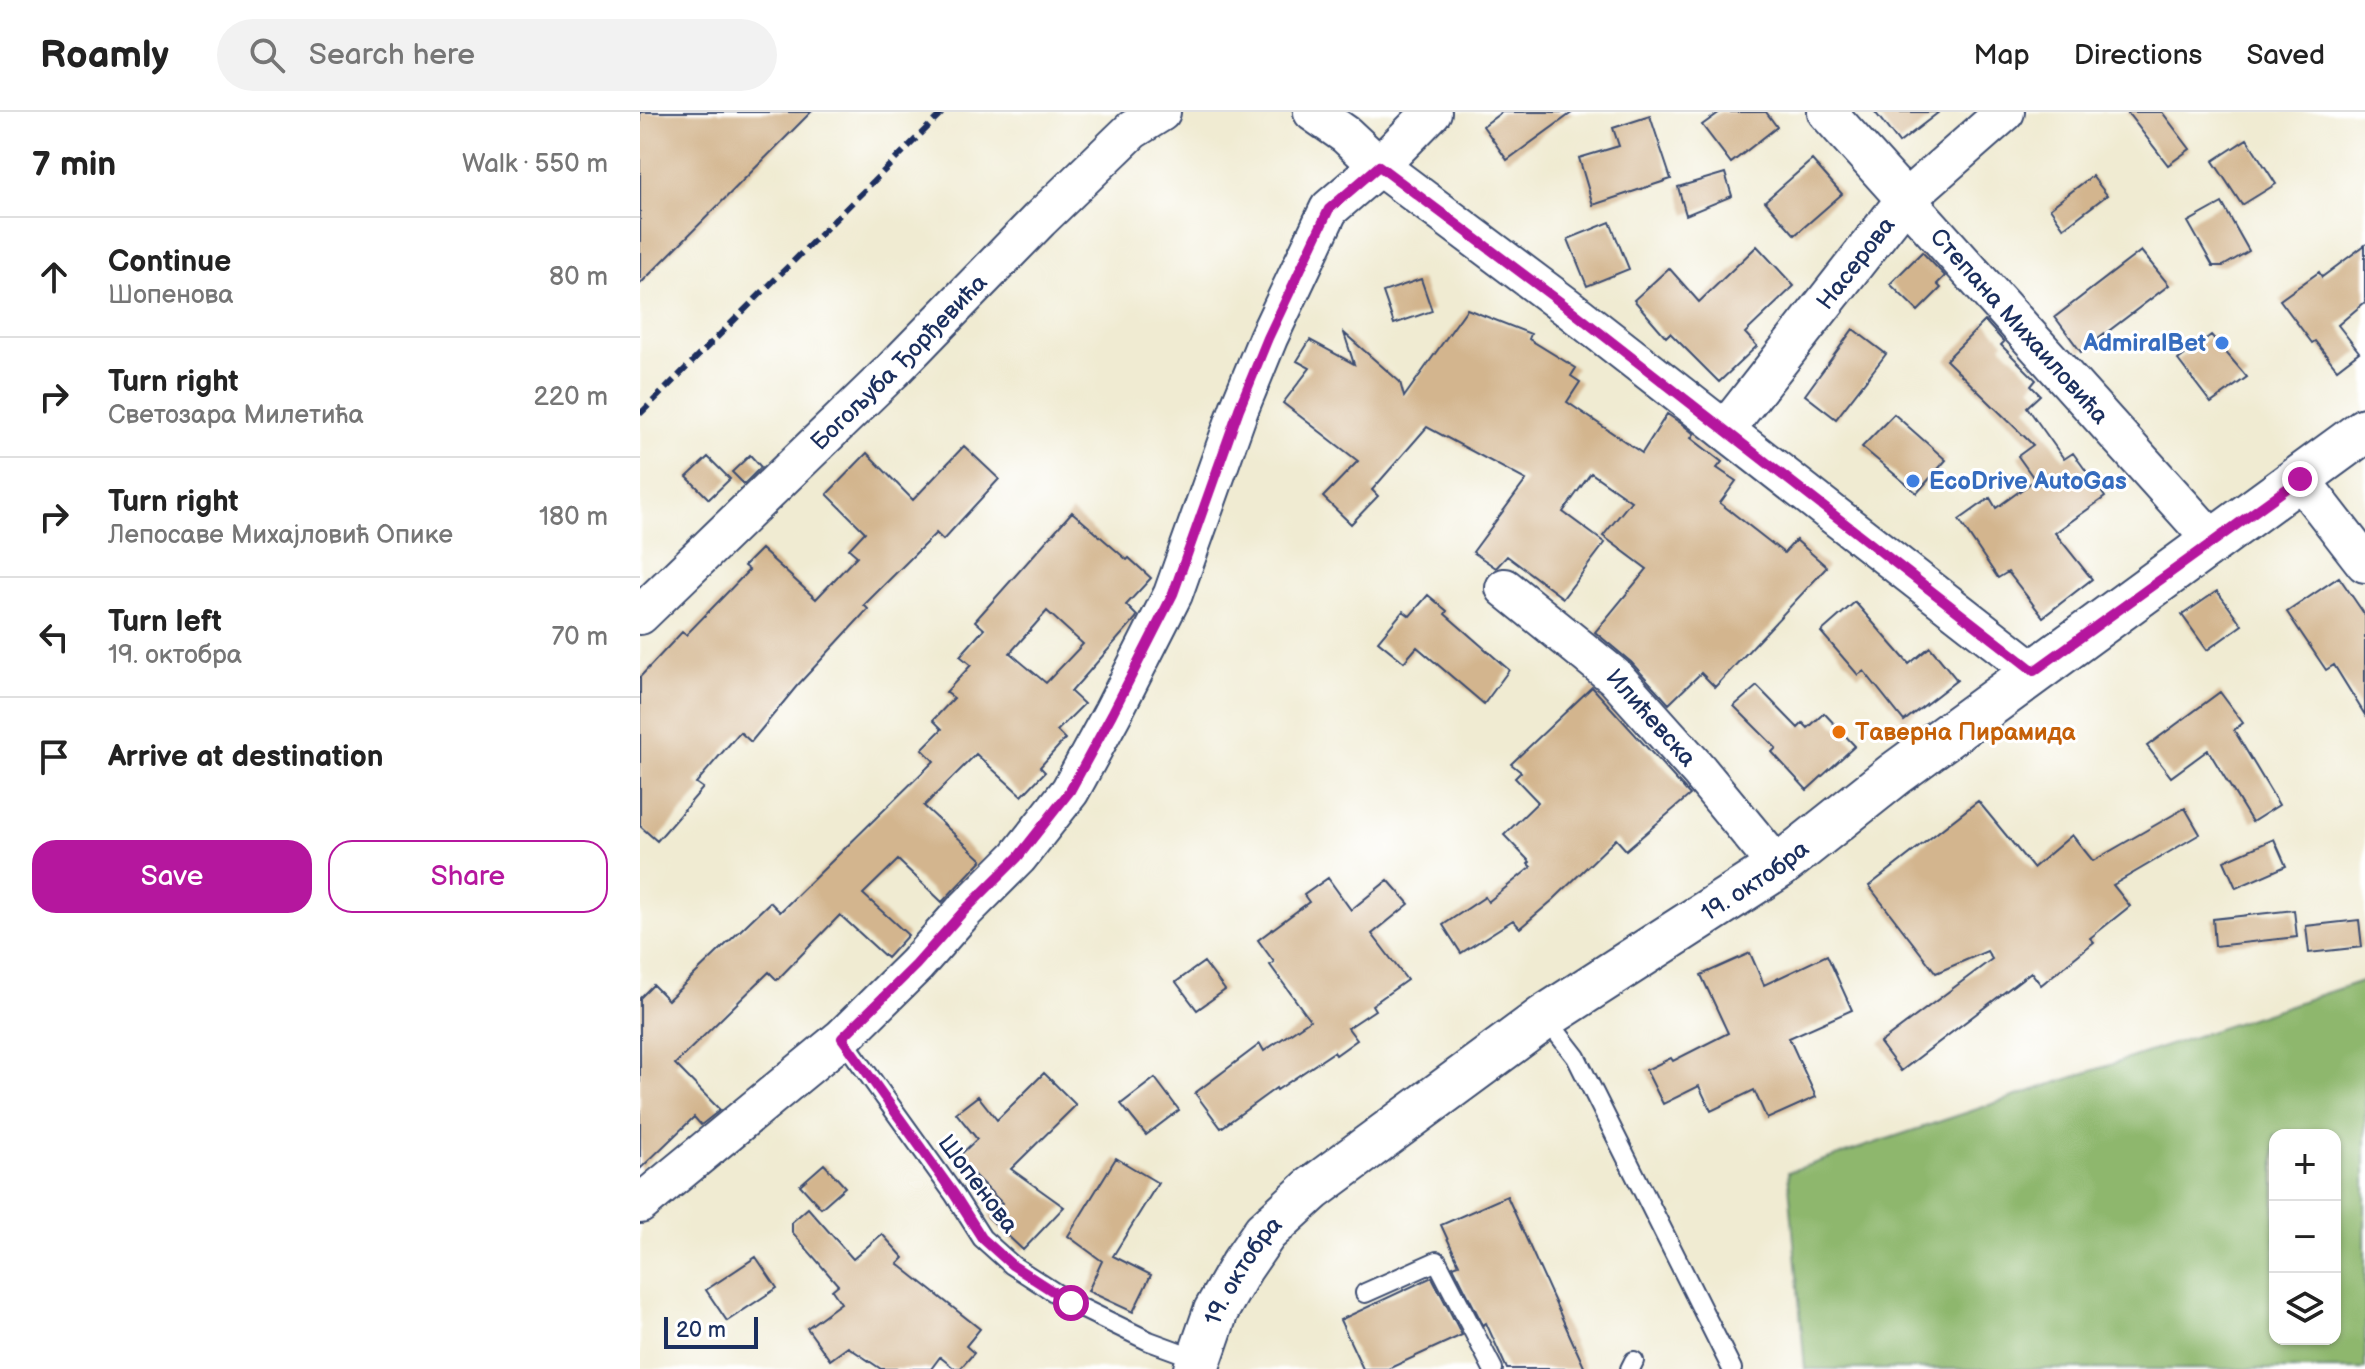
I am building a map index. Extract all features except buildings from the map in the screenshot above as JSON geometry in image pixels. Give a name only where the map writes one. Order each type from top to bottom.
[{"type":"street","name":"Богољуба Ђорђевића","points":[[640,615],[892,371],[1132,130],[1161,112]]},
{"type":"street","points":[[1313,112],[2034,671]]},
{"type":"street","points":[[640,1204],[842,1038],[1018,857],[1070,791],[1173,594],[1239,409],[1268,338],[1329,209],[1379,166],[1432,112]]},
{"type":"street","name":"Степана Михаиловића","points":[[1827,112],[2213,541]]},
{"type":"street","name":"Насерова","points":[[1725,430],[1905,200],[2005,112]]},
{"type":"street","name":"19. октобра","points":[[1197,1364],[1216,1311],[1241,1267],[1265,1232],[1312,1189],[1545,1017],[1778,867],[1895,774],[2365,430]]},
{"type":"street","points":[[2300,479],[2365,563]]},
{"type":"street","name":"Илићевска","points":[[1505,588],[1615,677],[1699,771],[1778,867]]},
{"type":"lane","points":[[1545,1017],[1576,1057],[1732,1369]]},
{"type":"lane","name":"Шопенова","points":[[842,1038],[982,1238],[1012,1265],[1071,1303],[1197,1364]]},
{"type":"lane","points":[[1365,1293],[1437,1261],[1493,1369]]},
{"type":"green space","points":[[2365,980],[2365,1369],[1805,1369],[1788,1172]]},
{"type":"railway","points":[[640,414],[943,112]]},
{"type":"place","name":"AdmiralBet","points":[[2222,343]]},
{"type":"place","name":"EcoDrive AutoGas","points":[[1913,481]]},
{"type":"place","name":"Таверна Пирамида","points":[[1839,732]]},
{"type":"route","points":[[1071,1303],[1012,1265],[982,1238],[842,1038],[1018,857],[1070,791],[1173,594],[1239,409],[1268,338],[1329,209],[1379,166],[1567,307],[2034,671],[2300,479]]}]
